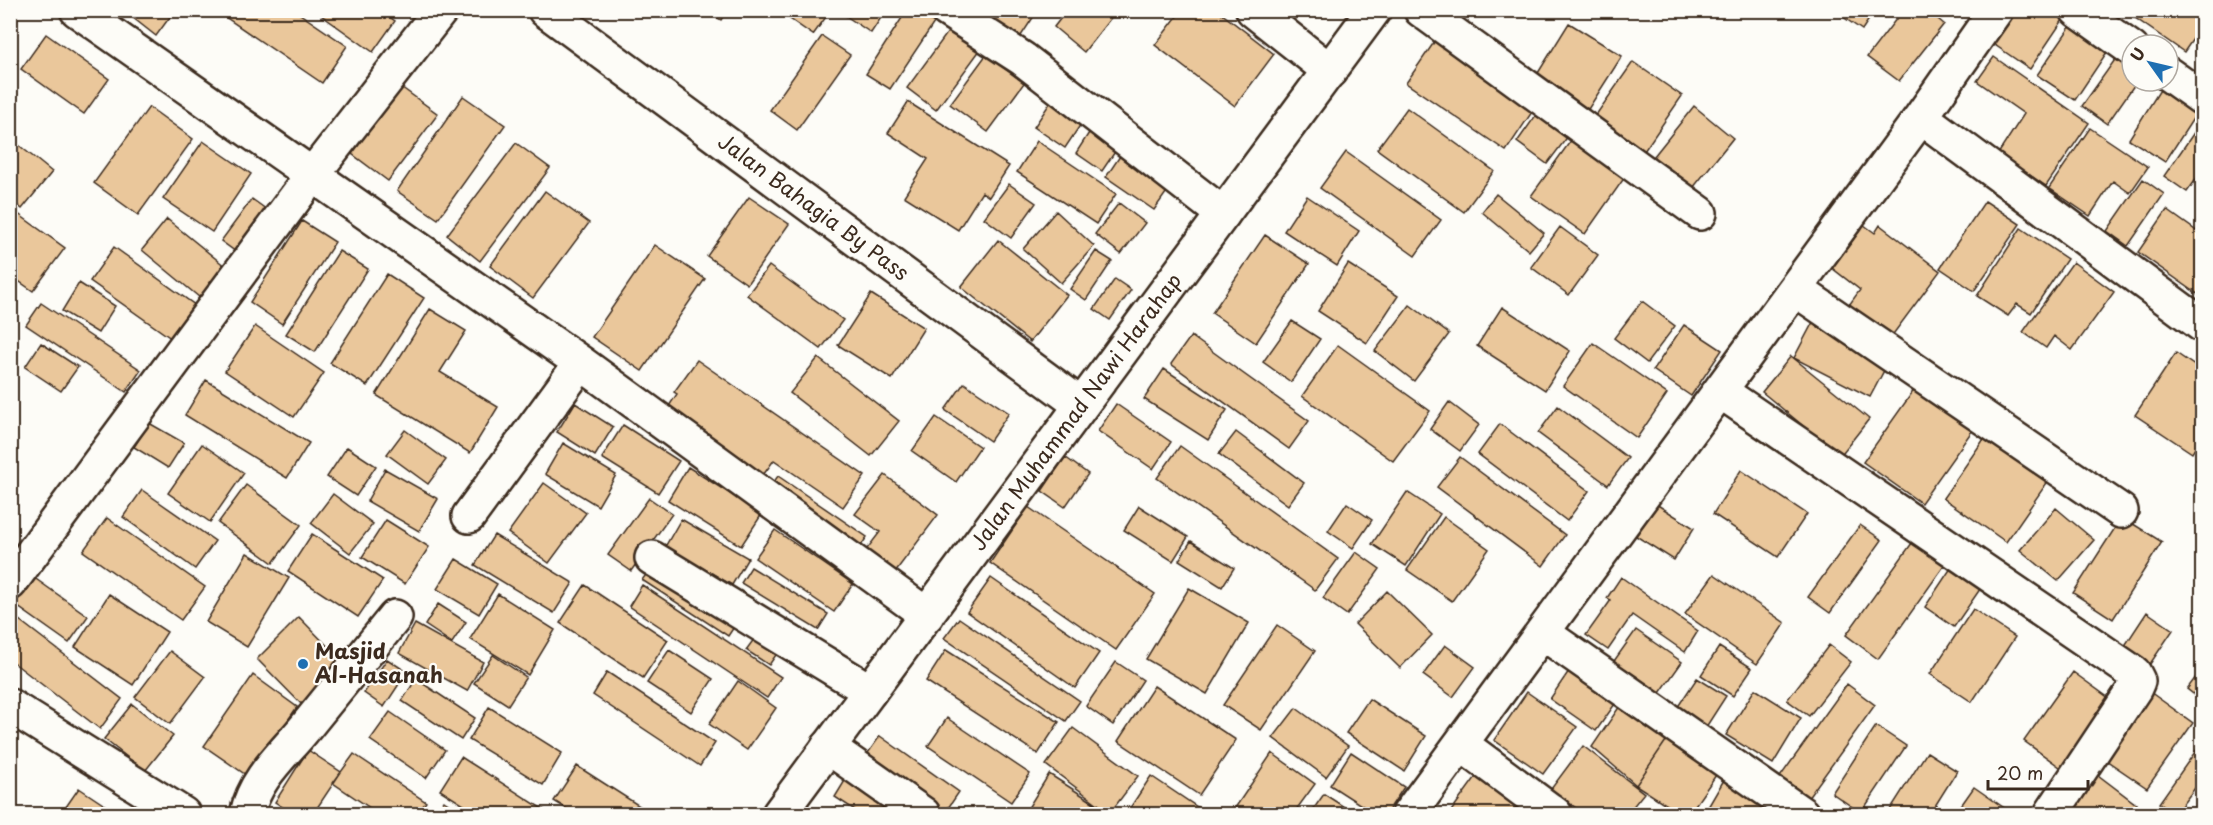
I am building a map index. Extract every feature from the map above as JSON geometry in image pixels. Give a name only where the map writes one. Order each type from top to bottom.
[{"type":"street","points":[[77,10],[581,363],[927,615]]},
{"type":"street","points":[[10,583],[313,174],[441,10]]},
{"type":"street","name":"Jalan Bahagia By Pass","points":[[545,10],[1081,405]]},
{"type":"street","points":[[947,10],[1023,59],[1223,214]]},
{"type":"street","points":[[1253,10],[1329,71]]},
{"type":"street","name":"Jalan Muhammad Nawi Harahap","points":[[779,814],[1374,10]]},
{"type":"street","points":[[1421,10],[1700,213]]},
{"type":"street","points":[[2077,10],[2120,40]]},
{"type":"street","points":[[1409,814],[1922,117],[1985,14]]},
{"type":"street","points":[[2180,82],[2202,98]]},
{"type":"street","points":[[1922,117],[2202,326]]},
{"type":"street","points":[[1795,289],[2121,511]]},
{"type":"street","points":[[469,516],[581,363]]},
{"type":"street","points":[[1720,391],[2134,673],[2138,681],[2135,688],[2050,814]]},
{"type":"street","points":[[652,558],[870,691]]},
{"type":"street","points":[[257,809],[270,765],[296,738],[395,617]]},
{"type":"street","points":[[1543,633],[1802,814]]},
{"type":"street","points":[[10,706],[183,814]]},
{"type":"street","points":[[1461,744],[1555,814]]},
{"type":"street","points":[[828,747],[922,814]]},
{"type":"building","points":[[123,10],[175,10],[156,36]]},
{"type":"building","points":[[215,10],[294,10],[347,46],[322,83]]},
{"type":"building","points":[[314,10],[380,10],[395,21],[373,52]]},
{"type":"building","points":[[706,10],[727,10],[721,20]]},
{"type":"building","points":[[796,10],[831,10],[813,35],[790,19]]},
{"type":"building","points":[[849,10],[886,10],[871,33],[846,16]]},
{"type":"building","points":[[907,10],[915,10],[934,23],[890,89],[866,74]]},
{"type":"building","points":[[977,10],[1038,10],[1019,39]]},
{"type":"building","points":[[1067,10],[1117,10],[1084,52],[1054,27]]},
{"type":"building","points":[[1157,10],[1169,10],[1165,16]]},
{"type":"building","points":[[1182,10],[1217,10],[1274,54],[1235,106],[1155,45]]},
{"type":"building","points":[[1833,10],[1875,10],[1862,30]]},
{"type":"building","points":[[1903,10],[1927,10],[1944,24],[1899,81],[1867,57]]},
{"type":"building","points":[[2013,10],[2055,10],[2065,17],[2030,69],[1992,43]]},
{"type":"building","points":[[2130,10],[2202,10],[2202,26],[2184,52],[2180,49],[2180,33],[2157,33],[2128,13]]},
{"type":"building","points":[[956,21],[986,42],[936,110],[907,88]]},
{"type":"building","points":[[1569,23],[1622,56],[1585,114],[1533,81]]},
{"type":"building","points":[[2070,27],[2107,52],[2075,100],[2037,75]]},
{"type":"building","points":[[46,34],[109,79],[84,114],[21,69]]},
{"type":"building","points":[[822,36],[850,55],[797,130],[770,110]]},
{"type":"building","points":[[1437,38],[1536,106],[1506,151],[1406,83]]},
{"type":"building","points":[[2119,54],[2120,93],[2129,93],[2107,124],[2082,106]]},
{"type":"building","points":[[986,55],[1024,83],[988,132],[950,104]]},
{"type":"building","points":[[1994,57],[2089,123],[2046,186],[1998,154],[2024,114],[1977,81]]},
{"type":"building","points":[[1633,62],[1682,96],[1640,157],[1591,122]]},
{"type":"building","points":[[401,87],[438,114],[388,181],[352,154]]},
{"type":"building","points":[[2158,93],[2176,93],[2200,108],[2165,162],[2129,139]]},
{"type":"building","points":[[463,96],[505,125],[438,219],[397,191]]},
{"type":"building","points":[[1052,100],[1083,121],[1065,148],[1034,127]]},
{"type":"building","points":[[908,102],[1009,166],[989,197],[982,192],[958,230],[904,196],[928,159],[888,133]]},
{"type":"building","points":[[1694,106],[1733,138],[1685,198],[1646,166]]},
{"type":"building","points":[[149,107],[193,139],[138,215],[94,183]]},
{"type":"building","points":[[1407,108],[1494,171],[1464,212],[1377,149]]},
{"type":"building","points":[[1541,108],[1572,131],[1547,164],[1517,142]]},
{"type":"building","points":[[2202,121],[2202,171],[2187,192],[2164,176]]},
{"type":"building","points":[[1094,125],[1121,143],[1102,171],[1076,153]]},
{"type":"building","points":[[2090,128],[2148,167],[2130,193],[2113,181],[2090,216],[2049,188]]},
{"type":"building","points":[[10,138],[52,172],[22,209],[10,199]]},
{"type":"building","points":[[1572,139],[1625,177],[1585,234],[1531,196]]},
{"type":"building","points":[[203,141],[251,174],[212,232],[163,199]]},
{"type":"building","points":[[1037,141],[1116,194],[1096,224],[1017,172]]},
{"type":"building","points":[[516,143],[550,168],[480,261],[447,235]]},
{"type":"building","points":[[1346,152],[1441,220],[1415,256],[1320,188]]},
{"type":"building","points":[[1122,153],[1171,186],[1154,210],[1106,177]]},
{"type":"building","points":[[2143,179],[2164,194],[2128,246],[2107,231]]},
{"type":"building","points":[[1009,184],[1036,203],[1011,238],[984,218]]},
{"type":"building","points":[[545,191],[589,223],[533,298],[490,266]]},
{"type":"building","points":[[1496,194],[1544,233],[1529,251],[1482,212]]},
{"type":"building","points":[[1307,196],[1359,231],[1337,266],[1284,231]]},
{"type":"building","points":[[749,197],[789,224],[747,284],[707,256]]},
{"type":"building","points":[[252,199],[274,215],[243,257],[221,241]]},
{"type":"building","points":[[1985,201],[2020,224],[1974,291],[1940,268]]},
{"type":"building","points":[[1119,203],[1145,223],[1121,254],[1095,234]]},
{"type":"building","points":[[10,208],[65,248],[33,291],[10,275]]},
{"type":"building","points":[[2167,210],[2202,235],[2202,297],[2138,252]]},
{"type":"building","points":[[1056,211],[1094,246],[1061,283],[1023,249]]},
{"type":"building","points":[[167,219],[231,271],[205,302],[142,250]]},
{"type":"building","points":[[302,221],[335,242],[282,324],[250,302]]},
{"type":"building","points":[[1864,225],[1875,233],[1880,225],[1940,271],[1891,337],[1849,305],[1860,290],[1832,268]]},
{"type":"building","points":[[1560,227],[1598,255],[1569,295],[1531,267]]},
{"type":"building","points":[[2021,228],[2067,259],[2031,313],[2017,304],[2008,316],[1977,296]]},
{"type":"building","points":[[1265,235],[1309,264],[1256,343],[1212,313]]},
{"type":"building","points":[[998,240],[1067,295],[1030,342],[961,287]]},
{"type":"building","points":[[655,245],[705,279],[642,371],[592,337]]},
{"type":"building","points":[[114,247],[199,308],[175,341],[90,281]]},
{"type":"building","points":[[339,251],[368,269],[315,352],[286,334]]},
{"type":"building","points":[[1096,251],[1112,261],[1086,300],[1070,289]]},
{"type":"building","points":[[2073,262],[2114,292],[2072,350],[2054,336],[2046,348],[2023,332]]},
{"type":"building","points":[[1348,264],[1398,296],[1367,343],[1318,311]]},
{"type":"building","points":[[769,266],[843,320],[821,349],[747,295]]},
{"type":"building","points":[[387,274],[424,298],[367,386],[330,363]]},
{"type":"building","points":[[1115,279],[1131,290],[1110,320],[1094,309]]},
{"type":"building","points":[[79,283],[115,306],[98,333],[62,311]]},
{"type":"building","points":[[871,294],[924,328],[892,379],[838,345]]},
{"type":"building","points":[[1642,301],[1675,326],[1647,363],[1614,338]]},
{"type":"building","points":[[41,303],[141,370],[126,392],[26,325]]},
{"type":"building","points":[[1410,305],[1449,334],[1414,381],[1375,351]]},
{"type":"building","points":[[1502,307],[1570,351],[1545,390],[1477,346]]},
{"type":"building","points":[[430,309],[466,331],[440,372],[498,407],[470,453],[376,395]]},
{"type":"building","points":[[1292,321],[1320,339],[1291,382],[1263,362]]},
{"type":"building","points":[[1813,322],[1889,361],[1870,397],[1794,358]]},
{"type":"building","points":[[1684,325],[1722,350],[1691,396],[1653,370]]},
{"type":"building","points":[[255,326],[324,373],[294,417],[225,371]]},
{"type":"building","points":[[1191,336],[1309,421],[1289,449],[1171,364]]},
{"type":"building","points":[[41,343],[78,367],[61,391],[25,367]]},
{"type":"building","points":[[1593,343],[1667,394],[1637,438],[1563,386]]},
{"type":"building","points":[[1338,345],[1430,411],[1393,461],[1302,396]]},
{"type":"building","points":[[2176,353],[2202,371],[2202,437],[2192,453],[2135,415]]},
{"type":"building","points":[[1791,356],[1869,419],[1840,456],[1762,392]]},
{"type":"building","points":[[818,358],[899,421],[871,456],[790,393]]},
{"type":"building","points":[[697,360],[865,476],[843,507],[774,460],[761,478],[665,412],[677,394],[674,392]]},
{"type":"building","points":[[1164,369],[1227,410],[1208,440],[1144,399]]},
{"type":"building","points":[[206,380],[309,443],[287,478],[185,415]]},
{"type":"building","points":[[964,383],[1009,413],[990,441],[945,410]]},
{"type":"building","points":[[1914,390],[1972,431],[1921,503],[1863,462]]},
{"type":"building","points":[[1449,402],[1479,425],[1460,451],[1430,429]]},
{"type":"building","points":[[575,403],[613,427],[595,456],[557,432]]},
{"type":"building","points":[[1116,404],[1171,442],[1153,469],[1098,431]]},
{"type":"building","points":[[1558,406],[1628,458],[1608,485],[1538,433]]},
{"type":"building","points":[[936,417],[980,447],[956,482],[912,451]]},
{"type":"building","points":[[149,423],[184,443],[168,468],[134,447]]},
{"type":"building","points":[[1500,424],[1589,491],[1567,521],[1478,454]]},
{"type":"building","points":[[623,425],[679,461],[658,493],[602,458]]},
{"type":"building","points":[[405,430],[446,460],[428,484],[387,454]]},
{"type":"building","points":[[1236,432],[1304,483],[1288,505],[1219,454]]},
{"type":"building","points":[[1988,433],[2051,477],[2006,542],[1943,498]]},
{"type":"building","points":[[563,443],[616,475],[598,506],[545,474]]},
{"type":"building","points":[[202,444],[244,473],[210,522],[168,493]]},
{"type":"building","points":[[1180,446],[1338,559],[1315,590],[1157,478]]},
{"type":"building","points":[[347,447],[376,466],[356,496],[327,477]]},
{"type":"building","points":[[1065,457],[1088,474],[1065,507],[1042,491]]},
{"type":"building","points":[[1460,457],[1565,535],[1543,566],[1437,487]]},
{"type":"building","points":[[688,467],[762,514],[741,546],[668,500]]},
{"type":"building","points":[[385,469],[438,499],[419,531],[367,501]]},
{"type":"building","points":[[1741,470],[1807,514],[1778,557],[1713,514]]},
{"type":"building","points":[[885,475],[938,515],[889,580],[860,558],[880,532],[855,514]]},
{"type":"building","points":[[778,476],[867,537],[856,553],[766,493]]},
{"type":"building","points":[[544,483],[586,513],[549,563],[508,533]]},
{"type":"building","points":[[246,485],[301,525],[273,563],[218,523]]},
{"type":"building","points":[[142,490],[215,541],[195,569],[123,517]]},
{"type":"building","points":[[1407,492],[1440,514],[1406,566],[1372,544]]},
{"type":"building","points":[[333,494],[373,524],[350,553],[311,523]]},
{"type":"building","points":[[649,498],[672,514],[631,571],[608,555]]},
{"type":"building","points":[[1347,503],[1372,520],[1353,548],[1328,531]]},
{"type":"building","points":[[1656,504],[1694,528],[1674,560],[1636,536]]},
{"type":"building","points":[[1139,506],[1188,537],[1173,561],[1124,530]]},
{"type":"building","points":[[1028,507],[1155,594],[1116,650],[990,563]]},
{"type":"building","points":[[2056,508],[2094,540],[2058,581],[2020,550]]},
{"type":"building","points":[[1444,517],[1489,549],[1452,601],[1407,570]]},
{"type":"building","points":[[2122,517],[2162,542],[2113,619],[2073,593]]},
{"type":"building","points":[[107,518],[205,587],[181,620],[83,551]]},
{"type":"building","points":[[681,519],[748,558],[732,585],[665,547]]},
{"type":"building","points":[[386,520],[429,547],[405,584],[362,557]]},
{"type":"building","points":[[1860,525],[1882,540],[1830,613],[1808,597]]},
{"type":"building","points":[[775,530],[853,584],[834,612],[755,558]]},
{"type":"building","points":[[312,534],[383,580],[358,617],[288,571]]},
{"type":"building","points":[[494,535],[573,583],[554,613],[475,565]]},
{"type":"building","points":[[1917,536],[1949,559],[1878,659],[1846,635]]},
{"type":"building","points":[[1191,541],[1234,568],[1222,587],[1179,560]]},
{"type":"building","points":[[1356,552],[1380,569],[1347,615],[1323,598]]},
{"type":"building","points":[[247,553],[289,578],[247,647],[206,622]]},
{"type":"building","points":[[456,559],[497,584],[479,614],[437,589]]},
{"type":"building","points":[[1955,562],[1985,582],[1954,627],[1925,607]]},
{"type":"building","points":[[751,567],[828,614],[818,630],[741,583]]},
{"type":"building","points":[[651,568],[736,624],[728,636],[642,580]]},
{"type":"building","points":[[1714,574],[1785,623],[1757,664],[1685,614]]},
{"type":"building","points":[[33,577],[88,616],[69,643],[14,604]]},
{"type":"building","points":[[1621,577],[1698,631],[1685,652],[1632,615],[1608,650],[1586,635],[1611,600],[1607,598]]},
{"type":"building","points":[[991,578],[1099,653],[1075,688],[967,612]]},
{"type":"building","points":[[585,585],[668,640],[643,678],[560,623]]},
{"type":"building","points":[[642,585],[781,677],[767,698],[629,606]]},
{"type":"building","points":[[1189,588],[1249,623],[1207,694],[1146,659]]},
{"type":"building","points":[[1387,591],[1432,635],[1400,668],[1355,624]]},
{"type":"building","points":[[109,594],[167,632],[133,685],[75,647]]},
{"type":"building","points":[[498,594],[555,630],[528,675],[470,639]]},
{"type":"building","points":[[438,604],[466,622],[452,643],[425,625]]},
{"type":"building","points":[[1973,609],[2015,637],[1972,702],[1930,674]]},
{"type":"building","points":[[2147,612],[2173,630],[2150,664],[2124,647]]},
{"type":"building","points":[[10,613],[122,699],[100,729],[10,660]]},
{"type":"building","name":"Masjid Al-Hasanah","points":[[299,617],[349,668],[307,710],[257,659]]},
{"type":"building","points":[[959,618],[1080,701],[1066,721],[944,638]]},
{"type":"building","points":[[415,624],[483,662],[467,691],[399,653]]},
{"type":"building","points":[[1277,625],[1315,651],[1261,730],[1223,705]]},
{"type":"building","points":[[763,627],[785,642],[769,665],[746,650]]},
{"type":"building","points":[[1636,630],[1682,662],[1660,693],[1614,661]]},
{"type":"building","points":[[1445,645],[1475,667],[1453,697],[1423,675]]},
{"type":"building","points":[[1829,645],[1851,662],[1809,716],[1787,700]]},
{"type":"building","points":[[1719,647],[1752,668],[1733,696],[1701,675]]},
{"type":"building","points":[[669,650],[713,679],[691,712],[647,683]]},
{"type":"building","points":[[946,650],[1059,722],[1038,754],[926,681]]},
{"type":"building","points":[[170,651],[205,677],[170,724],[135,697]]},
{"type":"building","points":[[493,655],[526,677],[508,705],[474,683]]},
{"type":"building","points":[[387,659],[407,672],[384,707],[364,693]]},
{"type":"building","points":[[1116,662],[1143,680],[1113,725],[1086,706]]},
{"type":"building","points":[[1575,662],[1622,694],[1596,731],[1550,699]]},
{"type":"building","points":[[2202,669],[2202,701],[2187,689]]},
{"type":"building","points":[[607,672],[715,743],[700,766],[593,695]]},
{"type":"building","points":[[2073,672],[2113,701],[2064,770],[2024,741]]},
{"type":"building","points":[[253,675],[297,707],[249,777],[204,746]]},
{"type":"building","points":[[1697,678],[1726,696],[1706,727],[1677,708]]},
{"type":"building","points":[[416,679],[475,718],[461,740],[402,701]]},
{"type":"building","points":[[738,681],[776,708],[747,750],[709,724]]},
{"type":"building","points":[[1847,684],[1875,705],[1808,798],[1780,777]]},
{"type":"building","points":[[1154,686],[1236,740],[1199,795],[1118,741]]},
{"type":"building","points":[[1755,689],[1801,718],[1773,764],[1726,735]]},
{"type":"building","points":[[1527,692],[1577,727],[1543,774],[1494,740]]},
{"type":"building","points":[[2150,692],[2193,723],[2147,788],[2103,758]]},
{"type":"building","points":[[1628,694],[1672,732],[1636,785],[1592,747]]},
{"type":"building","points":[[1369,699],[1426,736],[1404,771],[1346,733]]},
{"type":"building","points":[[132,704],[173,736],[145,771],[104,739]]},
{"type":"building","points":[[489,707],[562,753],[543,785],[469,740]]},
{"type":"building","points":[[1296,708],[1348,746],[1326,777],[1273,738]]},
{"type":"building","points":[[390,712],[445,750],[426,778],[370,740]]},
{"type":"building","points":[[947,718],[1030,774],[1011,802],[928,746]]},
{"type":"building","points":[[1876,726],[1906,746],[1861,813],[1832,793]]},
{"type":"building","points":[[1073,728],[1138,776],[1110,813],[1046,765]]},
{"type":"building","points":[[1672,732],[1723,765],[1689,814],[1681,814],[1636,785]]},
{"type":"building","points":[[880,736],[959,792],[944,814],[939,814],[863,760]]},
{"type":"building","points":[[2202,742],[2202,779],[2175,814],[2159,803]]},
{"type":"building","points":[[1583,746],[1644,793],[1627,814],[1584,814],[1551,789]]},
{"type":"building","points":[[308,750],[341,772],[313,814],[293,814],[275,802]]},
{"type":"building","points":[[1351,752],[1404,787],[1386,814],[1375,814],[1330,785]]},
{"type":"building","points":[[1927,752],[1957,771],[1930,814],[1888,813]]},
{"type":"building","points":[[1272,753],[1315,784],[1293,814],[1231,814]]},
{"type":"building","points":[[354,754],[426,802],[417,814],[379,814],[333,783]]},
{"type":"building","points":[[461,757],[549,813],[478,814],[440,790]]},
{"type":"building","points":[[577,766],[652,814],[575,814],[554,801]]},
{"type":"building","points":[[2090,769],[2136,804],[2128,814],[2055,814]]},
{"type":"building","points":[[849,774],[911,814],[861,814],[835,797]]},
{"type":"building","points":[[1049,774],[1110,813],[1039,814],[1028,808]]},
{"type":"building","points":[[1478,774],[1534,814],[1449,814]]},
{"type":"building","points":[[1151,776],[1200,809],[1196,814],[1126,814]]},
{"type":"building","points":[[1725,778],[1767,803],[1760,814],[1704,814]]},
{"type":"building","points":[[1974,787],[2013,814],[1955,814]]},
{"type":"building","points":[[79,788],[118,814],[61,814]]},
{"type":"building","points":[[1324,794],[1355,814],[1310,814]]},
{"type":"building","points":[[444,801],[463,814],[435,814]]},
{"type":"building","points":[[2154,808],[2163,814],[2150,814]]},
{"type":"place","name":"Masjid Al-Hasanah","points":[[303,664]]}]
